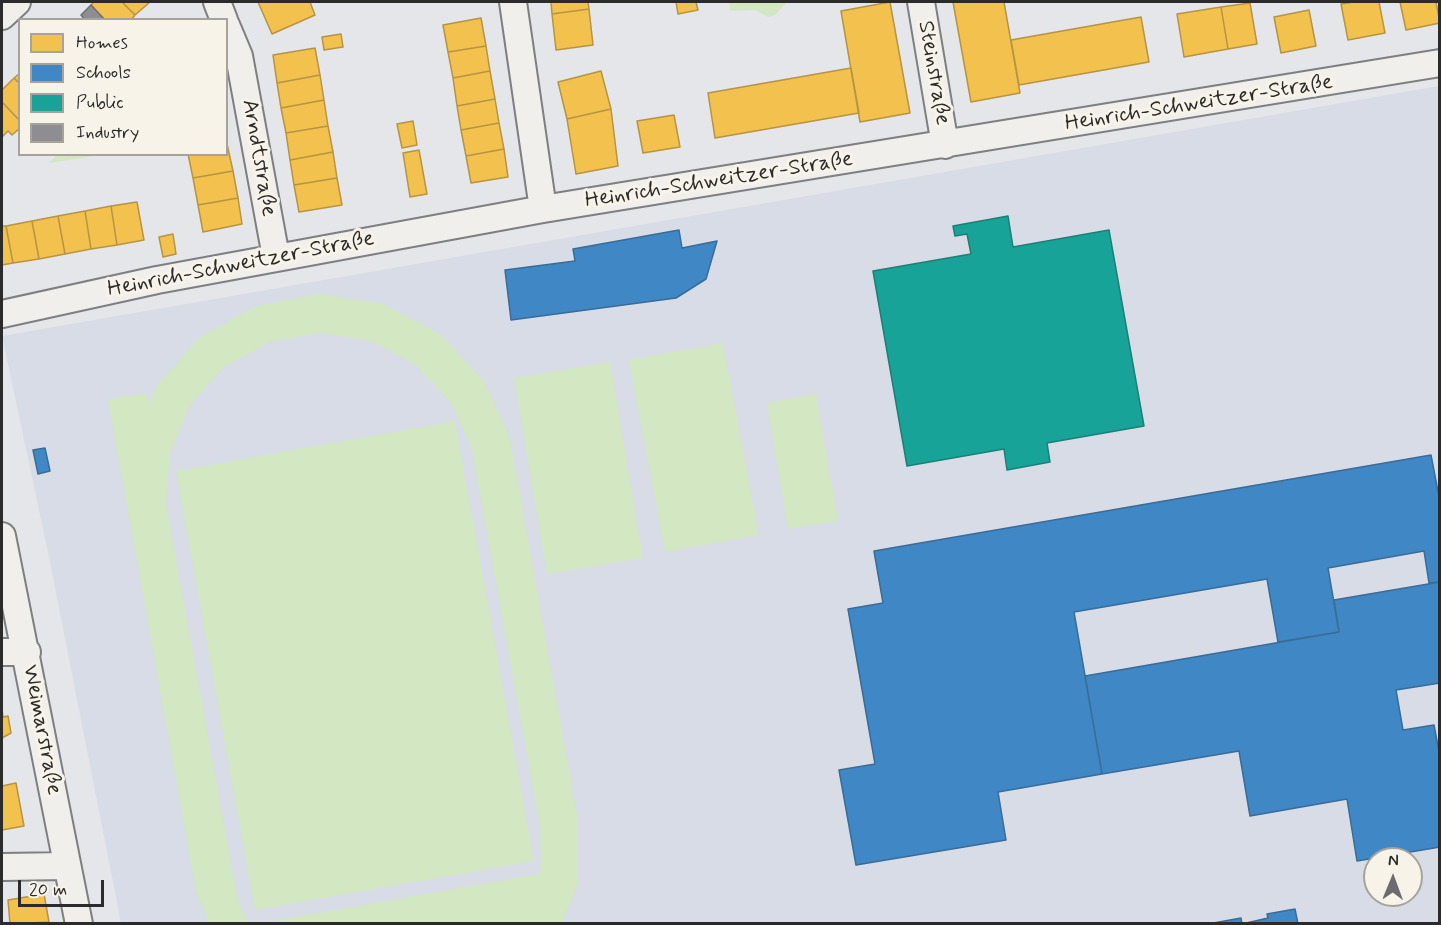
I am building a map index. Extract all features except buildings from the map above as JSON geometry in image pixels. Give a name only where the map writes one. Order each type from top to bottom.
[{"type":"street","points":[[2,16],[17,2]]},
{"type":"street","points":[[217,2],[223,18]]},
{"type":"street","points":[[513,2],[543,209]]},
{"type":"street","name":"Steinstraße","points":[[921,2],[945,145]]},
{"type":"street","name":"Arndtstraße","points":[[228,30],[239,56],[276,257]]},
{"type":"street","name":"Heinrich-Schweitzer-Straße","points":[[2,314],[276,257],[543,209],[1440,63]]},
{"type":"street","name":"Weimarstraße","points":[[2,536],[27,652],[79,924]]},
{"type":"street","points":[[2,652],[27,652]]},
{"type":"street","points":[[2,867],[67,866]]},
{"type":"shaded area","points":[[1439,86],[1439,923],[121,923],[49,557],[2,336]]},
{"type":"green space","points":[[729,2],[787,2],[775,15],[768,17],[755,10],[730,11]]},
{"type":"green space","points":[[56,156],[94,156],[49,163]]},
{"type":"green space","points":[[319,294],[383,304],[440,334],[484,381],[510,438],[578,821],[577,886],[562,923],[262,923],[539,874],[541,861],[540,826],[472,449],[451,403],[416,365],[371,341],[320,333],[269,342],[224,367],[190,405],[170,453],[166,504],[238,902],[249,923],[209,923],[196,891],[108,399],[146,393],[149,403],[157,385],[200,337],[256,306]]},
{"type":"green space","points":[[723,343],[759,535],[665,552],[629,360]]},
{"type":"green space","points":[[610,362],[643,558],[547,574],[514,378]]},
{"type":"green space","points":[[816,394],[838,521],[788,529],[767,403]]},
{"type":"green space","points":[[455,421],[534,861],[255,910],[176,471]]}]
